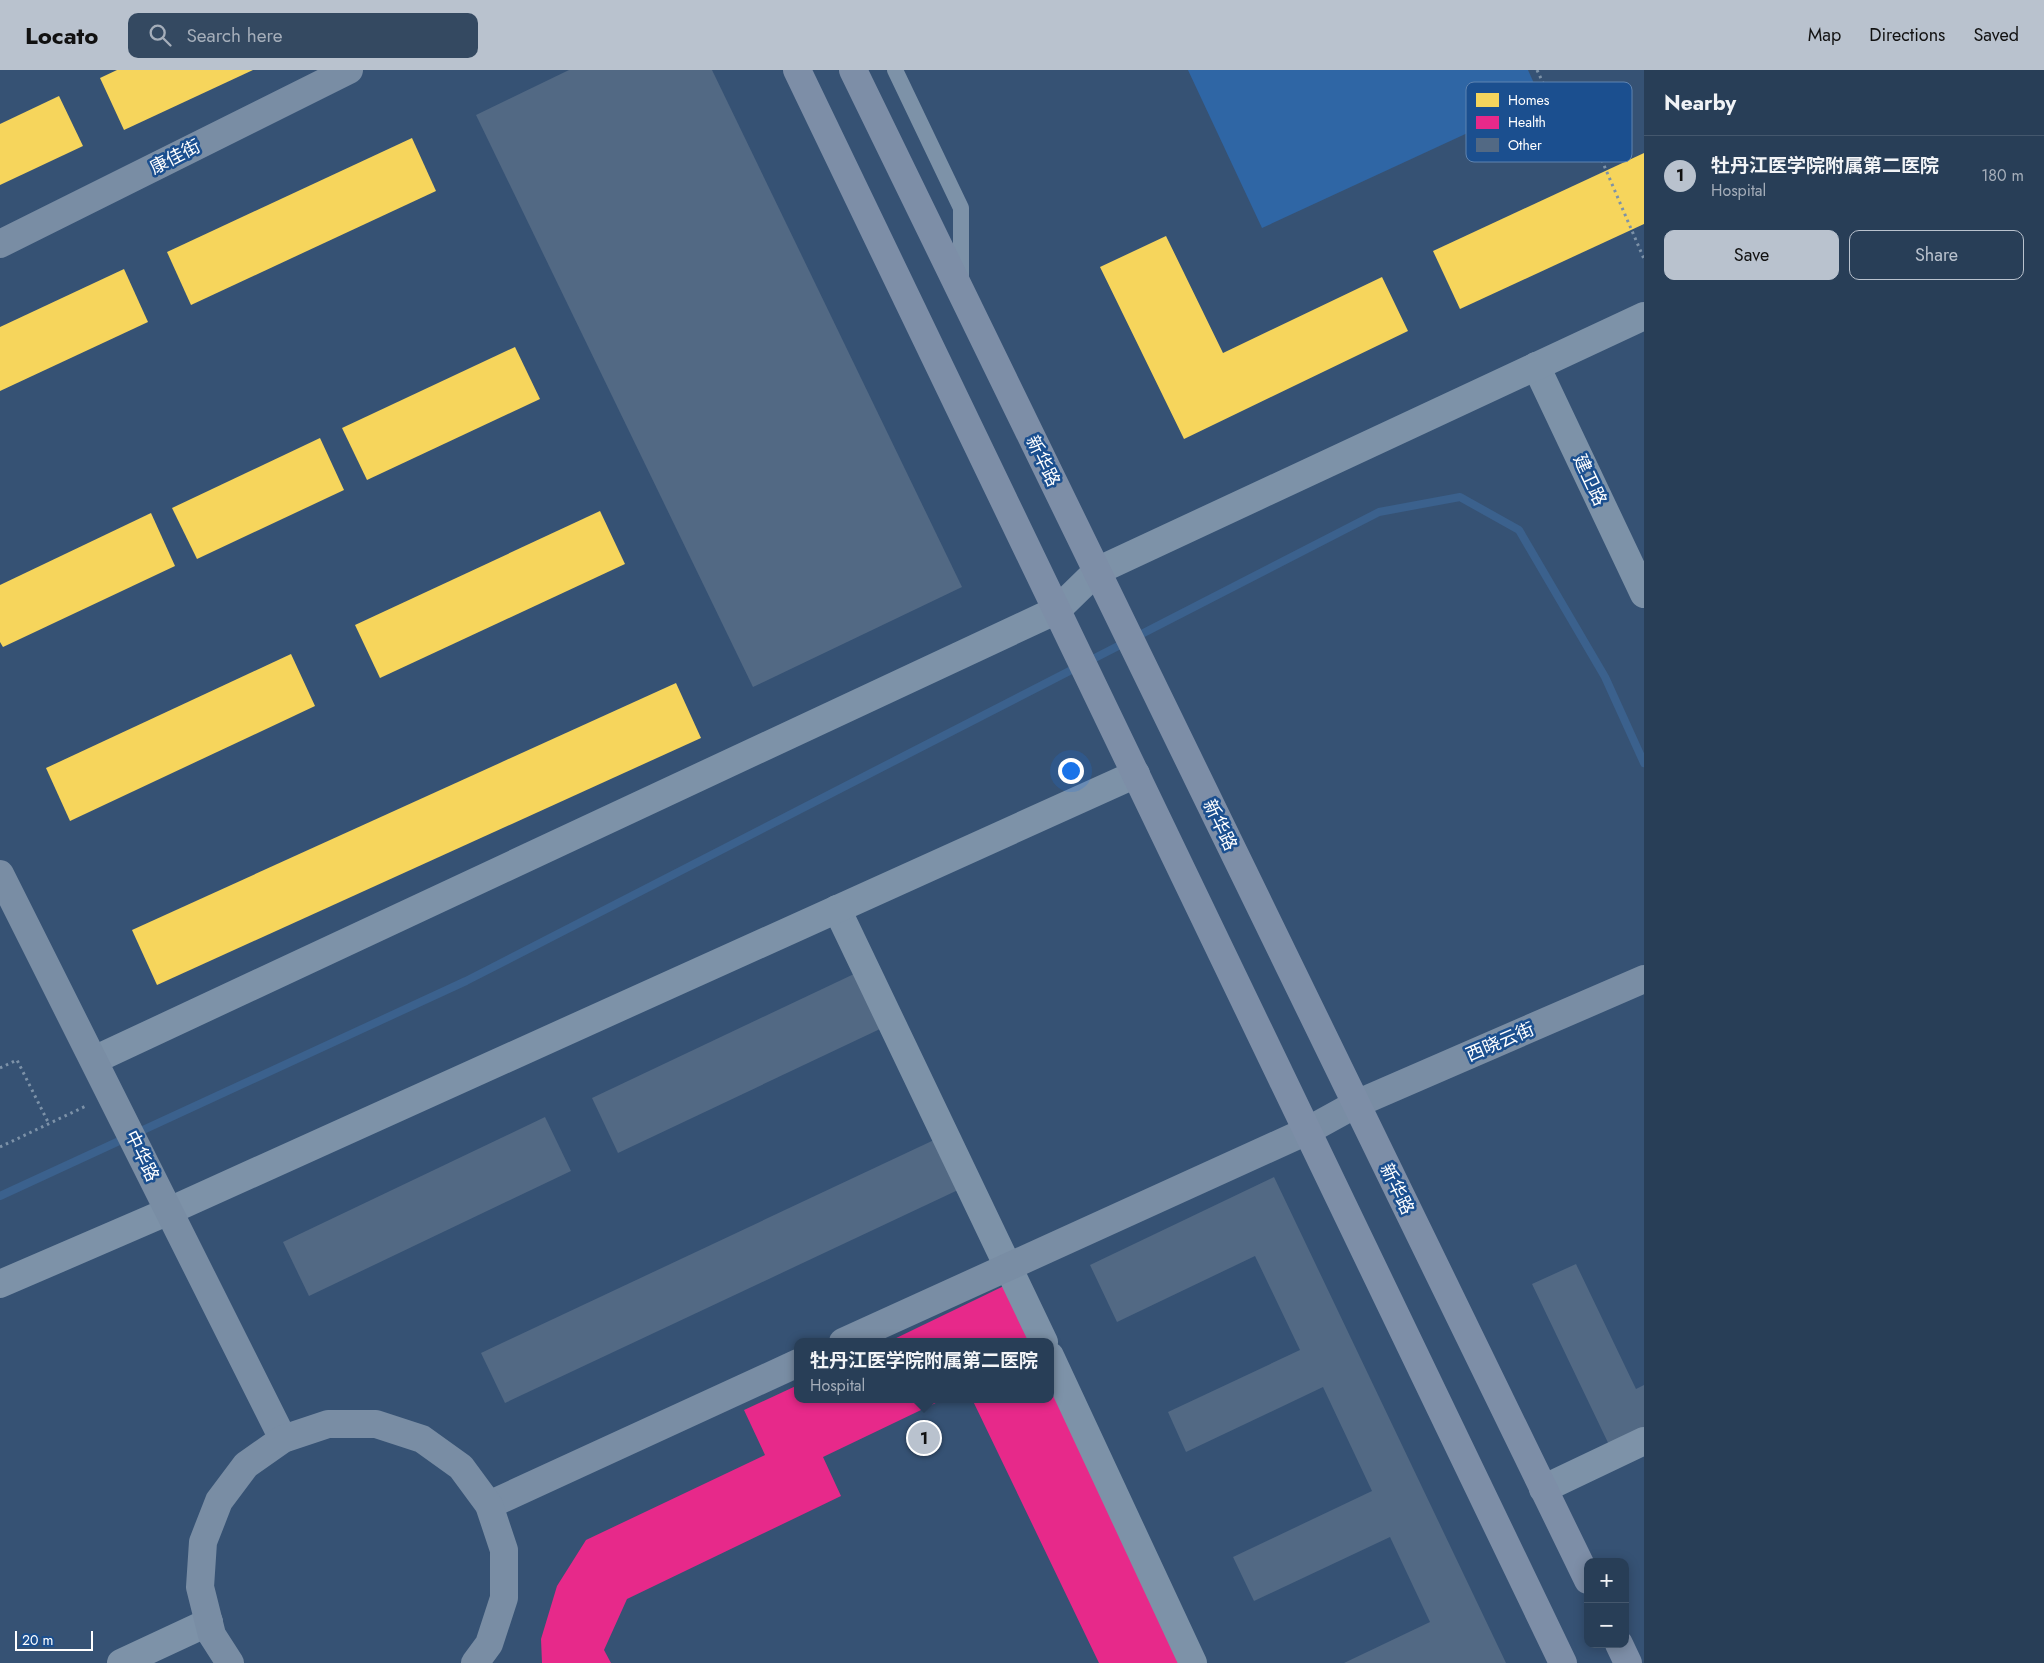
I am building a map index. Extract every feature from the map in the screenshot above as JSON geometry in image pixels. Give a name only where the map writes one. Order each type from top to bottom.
[{"type":"main road","points":[[797,70],[1563,1663]]},
{"type":"main road","name":"新华路","points":[[853,70],[1584,1572]]},
{"type":"main road","points":[[1621,1648],[1628,1663]]},
{"type":"street","name":"康佳街","points":[[0,244],[350,70]]},
{"type":"street","points":[[94,1060],[1057,610],[1097,571],[1644,316]]},
{"type":"street","name":"建卫路","points":[[1536,366],[1644,594]]},
{"type":"street","points":[[0,1284],[169,1211],[1136,774]]},
{"type":"street","name":"中华路","points":[[0,874],[283,1439]]},
{"type":"street","points":[[837,909],[1042,1338]]},
{"type":"street","name":"西晓云街","points":[[852,1338],[1307,1131],[1356,1104],[1644,979]]},
{"type":"street","points":[[489,1505],[794,1365]]},
{"type":"street","points":[[1054,1365],[1194,1663]]},
{"type":"street","points":[[230,1663],[212,1635],[200,1587],[203,1542],[219,1501],[246,1465],[283,1439],[328,1424],[376,1424],[422,1439],[461,1467],[489,1505],[504,1550],[504,1598],[489,1644],[475,1663]]},
{"type":"street","points":[[1544,1489],[1644,1441]]},
{"type":"street","points":[[121,1663],[209,1622]]},
{"type":"lane","points":[[895,70],[961,208],[961,292]]},
{"type":"path","points":[[1537,70],[1543,82]]},
{"type":"path","points":[[1603,162],[1644,259]]},
{"type":"path","points":[[0,1068],[17,1060],[49,1124]]},
{"type":"path","points":[[0,1147],[111,1094]]},
{"type":"shaded area","points":[[1188,70],[1528,70],[1533,82],[1466,82],[1466,134],[1262,228]]},
{"type":"building: Homes","points":[[117,70],[253,70],[124,130],[100,78]]},
{"type":"building: Homes","points":[[640,70],[697,70],[727,131],[573,205],[532,122]]},
{"type":"building: Homes","points":[[59,96],[83,146],[0,185],[0,124]]},
{"type":"building: Homes","points":[[412,138],[436,191],[191,305],[167,252]]},
{"type":"building: Homes","points":[[1644,153],[1644,224],[1460,309],[1433,251],[1625,162],[1632,162],[1632,159]]},
{"type":"building: Homes","points":[[1166,236],[1223,353],[1382,277],[1408,331],[1184,439],[1100,267]]},
{"type":"building: Homes","points":[[124,269],[148,322],[0,391],[0,327]]},
{"type":"building: Homes","points":[[815,331],[852,407],[704,479],[667,402]]},
{"type":"building: Homes","points":[[515,347],[540,399],[367,480],[342,428]]},
{"type":"building: Homes","points":[[320,438],[344,490],[197,559],[172,508]]},
{"type":"building: Homes","points":[[600,511],[625,564],[380,678],[355,625]]},
{"type":"building: Homes","points":[[151,513],[175,566],[3,647],[0,642],[0,585]]},
{"type":"building: Homes","points":[[291,654],[315,706],[70,821],[46,768]]},
{"type":"building: Homes","points":[[676,683],[701,738],[157,985],[132,930]]},
{"type":"building: Health","points":[[1010,1283],[1036,1338],[896,1338]]},
{"type":"building: Health","points":[[1054,1376],[1192,1663],[1099,1663],[974,1403],[1054,1403]]},
{"type":"building: Health","points":[[794,1387],[794,1403],[936,1403],[823,1457],[841,1496],[627,1599],[604,1650],[611,1663],[542,1663],[541,1639],[557,1586],[586,1540],[765,1455],[744,1410]]},
{"type":"building: Other","points":[[569,70],[712,70],[962,587],[753,687],[476,115]]},
{"type":"building: Other","points":[[854,974],[880,1029],[618,1153],[592,1098]]},
{"type":"building: Other","points":[[545,1117],[571,1171],[309,1296],[283,1242]]},
{"type":"building: Other","points":[[934,1140],[958,1190],[505,1403],[481,1353]]},
{"type":"building: Other","points":[[1274,1177],[1506,1663],[1344,1663],[1430,1622],[1390,1537],[1254,1601],[1233,1557],[1372,1491],[1323,1387],[1186,1452],[1168,1412],[1300,1350],[1255,1256],[1117,1322],[1090,1265]]},
{"type":"building: Other","points":[[1576,1264],[1636,1389],[1644,1385],[1644,1436],[1612,1451],[1532,1284]]},
{"type":"waterway","points":[[0,1196],[466,981],[1379,512],[1460,497],[1519,530],[1605,677],[1644,763]]},
{"type":"place","name":"牡丹江医学院附属第二医院","points":[[924,1438]]}]
